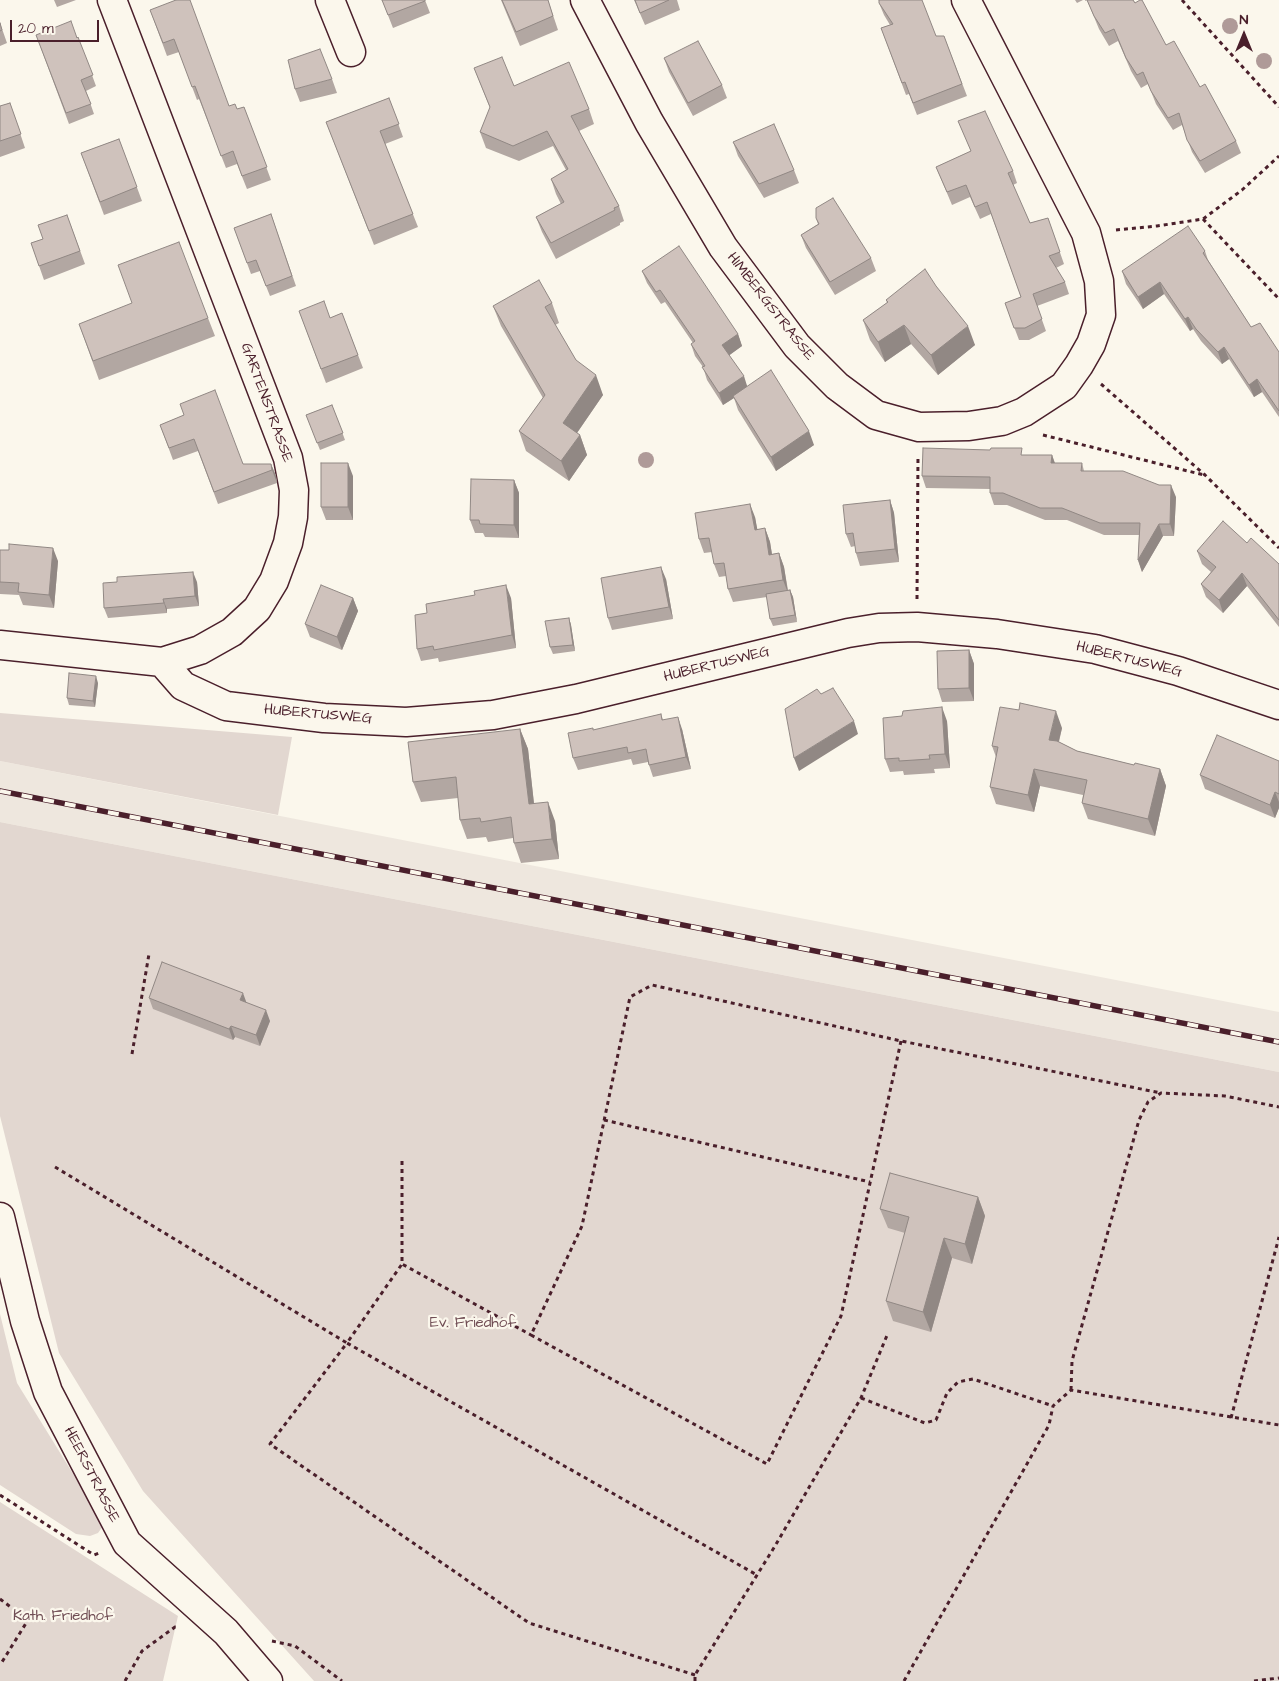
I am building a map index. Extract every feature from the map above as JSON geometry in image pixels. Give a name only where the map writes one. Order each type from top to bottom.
[{"type":"street","name":"GARTENSTRASSE","points":[[0,645],[162,662],[200,650],[232,632],[257,609],[274,581],[288,543],[293,516],[294,490],[285,450],[112,0]]},
{"type":"street","points":[[330,0],[351,52]]},
{"type":"street","name":"HIMBERGSTRASSE","points":[[585,0],[649,122],[723,247],[797,346],[837,386],[876,415],[919,427],[969,426],[1002,421],[1024,412],[1064,386],[1091,344],[1101,315],[1100,281],[1086,233],[966,0]]},
{"type":"street","name":"HUBERTUSWEG","points":[[162,662],[183,686],[226,706],[324,718],[406,722],[493,715],[576,699],[848,633],[879,628],[917,627],[997,634],[1095,649],[1178,671],[1279,705]]},
{"type":"street","name":"HEERSTRASSE","points":[[0,1217],[25,1321],[48,1392],[127,1543],[226,1632],[268,1681]]},
{"type":"path","points":[[1182,0],[1279,107]]},
{"type":"path","points":[[1086,233],[1156,226],[1203,218],[1242,190],[1279,156]]},
{"type":"path","points":[[1203,218],[1279,298]]},
{"type":"path","points":[[1079,365],[1205,475],[1279,548]]},
{"type":"path","points":[[1002,421],[1042,435],[1205,475]]},
{"type":"path","points":[[918,602],[919,427]]},
{"type":"path","points":[[132,1054],[149,954]]},
{"type":"path","points":[[531,1335],[582,1226],[630,997],[652,985],[901,1040],[1161,1092],[1225,1096],[1279,1107]]},
{"type":"path","points":[[402,1264],[767,1464],[841,1316],[901,1040]]},
{"type":"path","points":[[904,1681],[1049,1425],[1053,1406],[1071,1390],[1072,1361],[1139,1120],[1148,1102],[1161,1092]]},
{"type":"path","points":[[604,1120],[870,1182]]},
{"type":"path","points":[[402,1162],[402,1264],[347,1343],[270,1444],[529,1622],[695,1674]]},
{"type":"path","points":[[55,1167],[347,1343],[757,1575]]},
{"type":"path","points":[[1232,1418],[1279,1237]]},
{"type":"path","points":[[695,1681],[695,1674],[757,1575],[861,1398],[888,1333]]},
{"type":"path","points":[[861,1398],[925,1423],[936,1420],[947,1394],[958,1382],[973,1379],[1053,1406]]},
{"type":"path","points":[[1071,1390],[1279,1425]]},
{"type":"path","points":[[0,1495],[94,1555],[127,1543]]},
{"type":"path","points":[[0,1599],[28,1620],[2,1662],[0,1662]]},
{"type":"path","points":[[1254,1681],[1279,1678]]},
{"type":"shaded area","points":[[0,761],[1279,1012],[1279,1072],[0,822]]},
{"type":"green space","points":[[0,713],[292,737],[278,815],[0,761]]},
{"type":"green space","name":"Ev. Friedhof","points":[[0,822],[1279,1072],[1279,1681],[314,1681],[143,1491],[59,1353],[0,1116]]},
{"type":"green space","points":[[0,1314],[17,1383],[101,1519],[103,1526],[98,1533],[90,1536],[76,1534],[0,1485]]},
{"type":"green space","name":"Kath. Friedhof","points":[[0,1502],[178,1616],[163,1681],[0,1681]]},
{"type":"building","points":[[176,0],[190,0],[229,106],[235,104],[237,109],[244,107],[267,167],[242,176],[233,151],[221,156],[195,86],[192,87],[174,39],[163,43],[150,10]]},
{"type":"building","points":[[382,0],[425,0],[425,1],[388,15]]},
{"type":"building","points":[[502,0],[548,0],[553,16],[516,32]]},
{"type":"building","points":[[635,0],[669,0],[640,13]]},
{"type":"building","points":[[879,0],[922,0],[936,36],[944,36],[962,84],[913,103],[905,82],[902,83],[881,28],[893,24],[879,3]]},
{"type":"building","points":[[1087,0],[1133,0],[1135,3],[1142,0],[1166,45],[1174,41],[1200,87],[1205,84],[1236,141],[1200,161],[1187,140],[1179,113],[1168,118],[1151,91],[1143,72],[1137,75],[1126,58],[1114,29],[1105,33],[1094,16]]},
{"type":"building","points":[[71,21],[93,75],[81,80],[91,104],[66,113],[36,35]]},
{"type":"building","points":[[698,41],[722,85],[688,103],[664,58]]},
{"type":"building","points":[[320,49],[332,79],[295,89],[288,60]]},
{"type":"building","points":[[502,57],[514,86],[569,62],[589,109],[571,116],[619,206],[614,208],[615,210],[551,243],[536,217],[564,202],[551,179],[568,169],[547,131],[513,146],[480,132],[490,107],[474,68]]},
{"type":"building","points":[[389,98],[399,124],[380,131],[413,214],[369,231],[326,122]]},
{"type":"building","points":[[10,103],[21,134],[0,141],[0,106]]},
{"type":"building","points":[[985,111],[1013,171],[1008,173],[1030,223],[1048,218],[1060,252],[1049,256],[1065,282],[1033,294],[1042,319],[1025,328],[1014,328],[1005,303],[1021,297],[987,202],[975,207],[966,185],[947,192],[936,167],[971,151],[958,121]]},
{"type":"building","points":[[774,124],[794,170],[759,184],[733,142]]},
{"type":"building","points":[[119,139],[137,187],[100,202],[81,153]]},
{"type":"building","points":[[833,198],[871,258],[830,282],[801,235],[819,224],[816,218],[816,208]]},
{"type":"building","points":[[271,214],[292,276],[266,286],[256,260],[247,263],[234,228]]},
{"type":"building","points":[[67,215],[80,251],[39,266],[31,243],[43,239],[38,225]]},
{"type":"building","points":[[1188,226],[1205,251],[1203,253],[1251,327],[1260,323],[1279,352],[1279,411],[1257,379],[1249,385],[1224,347],[1218,352],[1196,329],[1188,317],[1185,319],[1160,282],[1138,297],[1122,271]]},
{"type":"building","points":[[179,242],[208,318],[93,361],[79,324],[132,303],[118,265]]},
{"type":"building","points":[[679,246],[738,334],[722,345],[744,376],[719,393],[702,367],[705,366],[691,344],[695,341],[660,290],[656,292],[642,271]]},
{"type":"building","points":[[925,269],[968,326],[931,355],[904,325],[878,342],[863,320],[888,302],[886,300]]},
{"type":"building","points":[[539,280],[552,303],[545,307],[576,360],[596,375],[563,423],[580,435],[561,461],[519,431],[545,395],[493,306]]},
{"type":"building","points":[[324,301],[330,318],[342,313],[358,355],[321,369],[299,311]]},
{"type":"building","points":[[771,370],[809,431],[771,457],[733,396]]},
{"type":"building","points":[[215,390],[243,464],[271,464],[272,470],[214,492],[194,439],[169,448],[160,425],[184,415],[180,404]]},
{"type":"building","points":[[332,405],[343,433],[317,443],[306,415]]},
{"type":"building","points":[[923,448],[990,450],[991,448],[1022,448],[1021,455],[1052,455],[1051,463],[1082,463],[1081,471],[1123,471],[1159,485],[1171,485],[1170,524],[1159,524],[1138,560],[1140,523],[1100,523],[1062,508],[1040,508],[1003,493],[990,493],[990,477],[922,476]]},
{"type":"building","points":[[321,463],[348,463],[348,507],[321,507]]},
{"type":"building","points":[[471,479],[514,480],[514,525],[480,524],[479,520],[470,520]]},
{"type":"building","points":[[890,500],[895,549],[856,553],[853,533],[846,534],[843,505]]},
{"type":"building","points":[[750,504],[755,530],[765,528],[769,555],[779,553],[783,580],[728,589],[724,563],[714,564],[709,538],[699,539],[695,513]]},
{"type":"building","points":[[1223,521],[1247,543],[1251,538],[1279,564],[1279,620],[1242,573],[1219,600],[1201,584],[1216,567],[1197,551]]},
{"type":"building","points":[[9,544],[53,548],[49,595],[18,592],[19,583],[0,582],[0,550],[9,550]]},
{"type":"building","points":[[661,567],[669,607],[608,618],[601,578]]},
{"type":"building","points":[[193,572],[195,596],[163,599],[164,603],[104,608],[103,583],[117,582],[117,577]]},
{"type":"building","points":[[321,585],[353,598],[337,637],[305,624]]},
{"type":"building","points":[[506,585],[512,635],[434,650],[433,646],[417,649],[415,615],[427,613],[426,604],[475,595],[474,591]]},
{"type":"building","points":[[790,590],[795,615],[770,619],[766,594]]},
{"type":"building","points":[[569,618],[573,645],[550,647],[545,621]]},
{"type":"building","points":[[969,650],[969,688],[938,689],[937,651]]},
{"type":"building","points":[[69,673],[96,676],[93,701],[67,698]]},
{"type":"building","points":[[833,688],[854,721],[794,758],[785,709],[817,689],[821,694]]},
{"type":"building","points":[[1020,703],[1056,711],[1049,740],[1057,741],[1077,751],[1134,765],[1135,763],[1160,769],[1148,819],[1082,803],[1087,780],[1034,769],[1028,795],[990,787],[998,747],[992,746],[1000,707],[1019,710]]},
{"type":"building","points":[[942,707],[945,754],[929,755],[930,759],[899,761],[899,758],[885,759],[883,718],[902,716],[903,711]]},
{"type":"building","points":[[661,714],[662,720],[678,717],[686,757],[649,765],[646,749],[628,753],[627,747],[573,758],[568,733],[593,728],[593,730]]},
{"type":"building","points":[[520,729],[529,804],[548,802],[552,839],[514,843],[511,817],[481,822],[480,818],[460,820],[456,777],[413,782],[408,742]]},
{"type":"building","points":[[1217,735],[1279,761],[1279,794],[1275,792],[1270,805],[1200,775]]},
{"type":"building","points":[[162,962],[243,993],[240,1000],[266,1010],[256,1035],[231,1026],[229,1029],[149,998]]},
{"type":"building","points":[[890,1173],[978,1197],[965,1244],[944,1238],[923,1312],[886,1301],[909,1217],[880,1209]]},
{"type":"railway","points":[[0,791],[1279,1042]]}]
